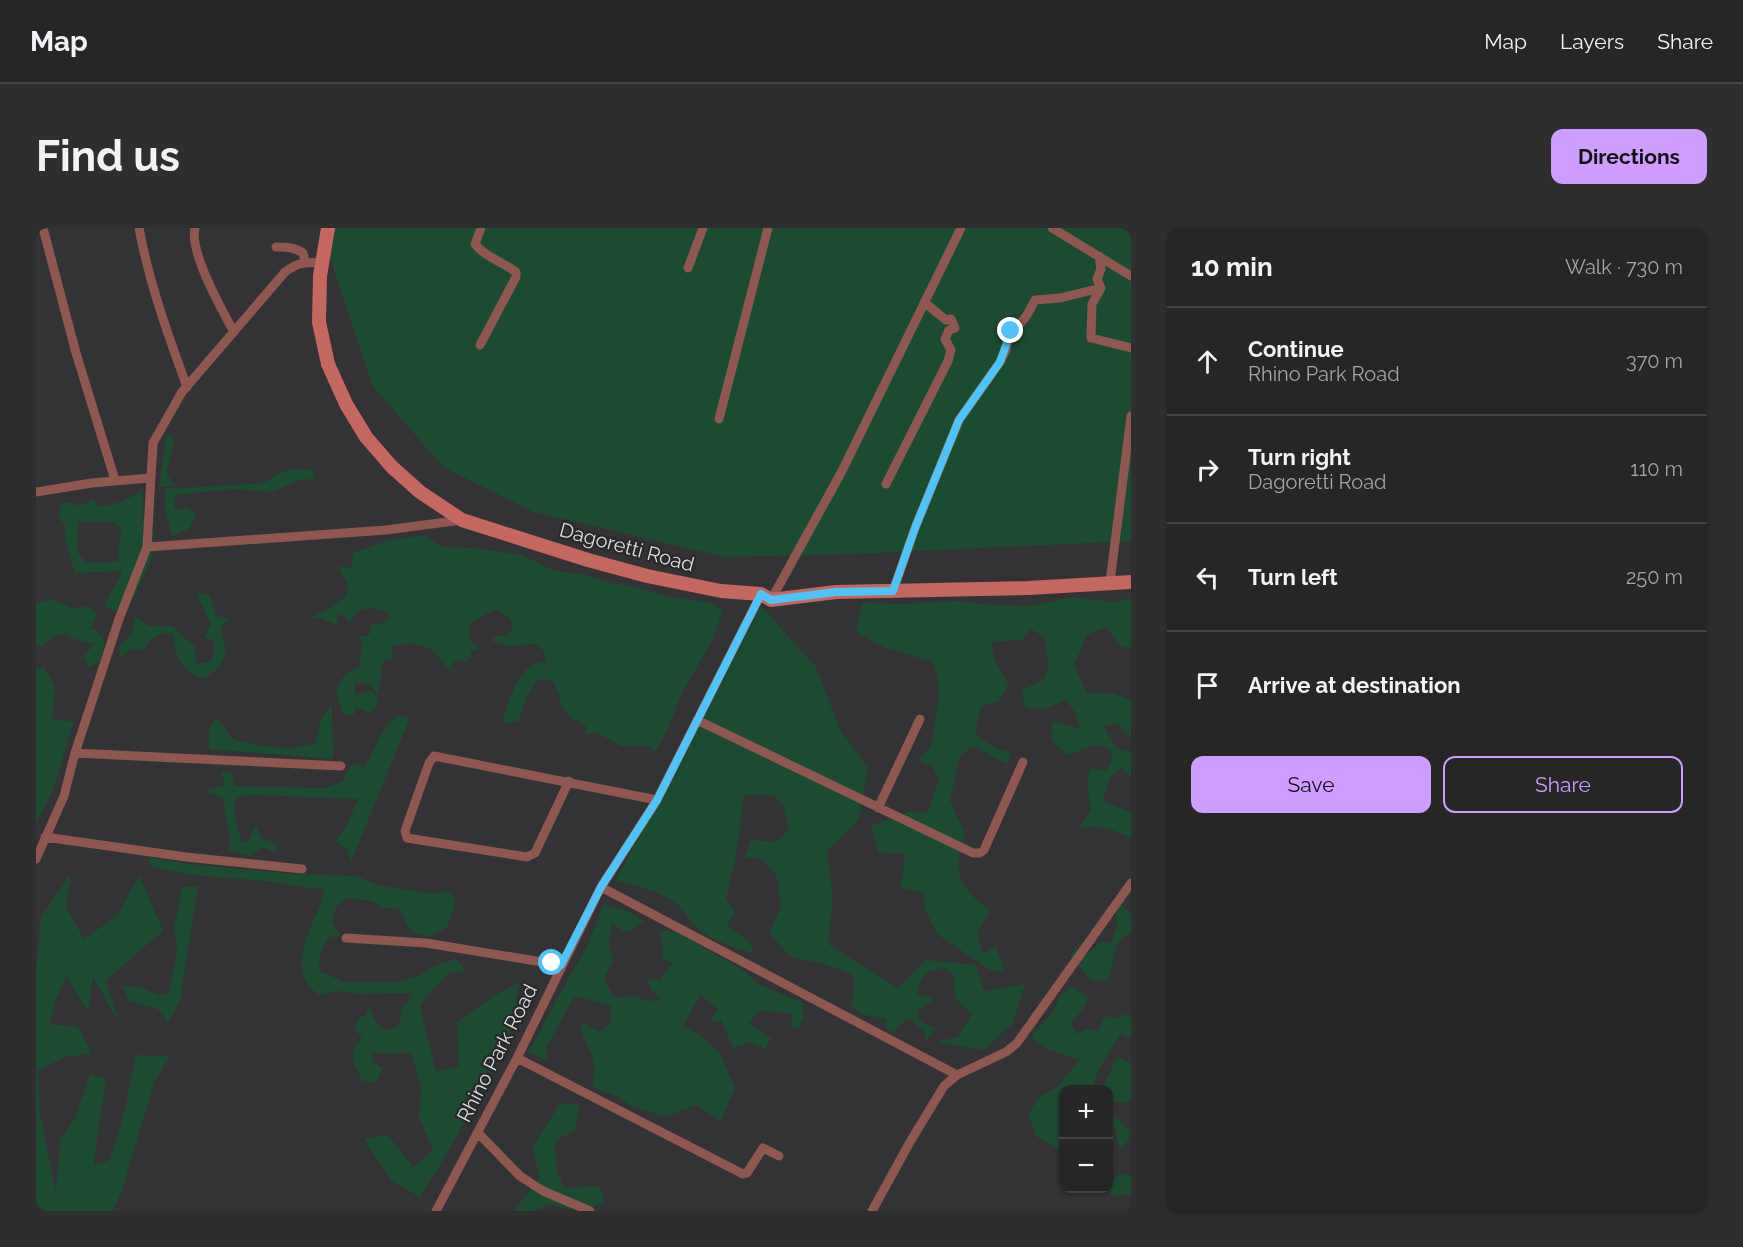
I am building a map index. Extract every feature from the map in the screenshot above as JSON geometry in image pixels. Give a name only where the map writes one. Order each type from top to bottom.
[{"type":"main road","name":"Dagoretti Road","points":[[328,228],[322,263],[320,322],[328,364],[346,404],[366,437],[392,467],[420,492],[462,520],[647,576],[721,591],[766,597],[836,592],[1029,588],[1131,582]]},
{"type":"street","points":[[43,228],[76,353],[115,480]]},
{"type":"street","points":[[140,228],[144,255],[187,387]]},
{"type":"street","points":[[195,228],[195,244],[213,293],[234,332]]},
{"type":"street","points":[[480,345],[516,277],[516,272],[479,249],[475,244],[481,228]]},
{"type":"street","points":[[688,268],[704,228]]},
{"type":"street","points":[[719,419],[768,228]]},
{"type":"street","name":"Rhino Park Road","points":[[436,1211],[478,1133],[601,887],[657,800],[697,720],[766,597],[842,471],[961,228]]},
{"type":"street","points":[[1052,228],[1131,276]]},
{"type":"street","points":[[276,247],[287,247],[300,251],[303,253],[304,261]]},
{"type":"street","points":[[1099,256],[1101,269],[1097,279],[1101,288]]},
{"type":"street","points":[[36,859],[64,796],[75,753],[119,619],[147,547],[153,443],[173,405],[285,272],[304,261],[322,263]]},
{"type":"street","points":[[1101,288],[1092,304],[1091,338],[1131,348]]},
{"type":"street","points":[[893,591],[915,528],[959,420],[1000,362],[1006,350],[1009,333],[1019,327],[1035,300],[1060,298],[1101,288]]},
{"type":"street","points":[[886,484],[951,350],[945,339],[948,330],[954,328],[951,319],[946,320],[925,303]]},
{"type":"street","points":[[1110,582],[1131,416]]},
{"type":"street","points":[[36,492],[115,480],[150,478]]},
{"type":"street","points":[[147,547],[386,530],[462,520]]},
{"type":"street","points":[[878,808],[920,719]]},
{"type":"street","points":[[697,720],[967,852],[980,853],[984,850],[1023,762]]},
{"type":"street","points":[[75,753],[341,766]]},
{"type":"street","points":[[569,781],[535,853],[527,857],[407,838],[405,831],[429,763],[434,756],[569,781],[657,800]]},
{"type":"street","points":[[45,837],[186,857],[302,869]]},
{"type":"street","points":[[872,1211],[944,1086],[957,1075],[1006,1052],[1017,1043],[1131,883]]},
{"type":"street","points":[[601,887],[957,1075]]},
{"type":"street","points":[[346,938],[426,943],[561,965]]},
{"type":"street","points":[[516,1058],[743,1174],[747,1173],[763,1148],[779,1156]]},
{"type":"street","points":[[478,1133],[520,1176],[543,1191],[590,1211]]},
{"type":"green space","points":[[322,228],[1131,228],[1131,541],[855,554],[725,557],[534,512],[443,467],[373,386]]},
{"type":"green space","points":[[167,433],[175,440],[166,472],[175,486],[159,487]]},
{"type":"green space","points":[[291,469],[313,470],[315,479],[299,480],[273,492],[234,489],[176,495],[174,507],[181,510],[185,507],[196,513],[189,529],[172,536],[166,515],[165,489],[263,483]]},
{"type":"green space","points":[[143,488],[143,519],[154,531],[152,558],[134,597],[115,612],[104,606],[122,571],[75,573],[65,539],[65,526],[59,517],[61,503],[80,506],[95,499],[95,506],[108,505],[121,502]],"holes":[[[78,522],[115,522],[121,529],[118,561],[85,562],[78,553]]]},
{"type":"green space","points":[[425,535],[445,547],[475,548],[522,555],[555,571],[582,574],[665,596],[710,603],[723,610],[713,639],[681,695],[667,731],[655,752],[650,746],[621,746],[596,732],[585,734],[586,726],[569,716],[559,703],[561,699],[553,681],[538,679],[527,697],[518,721],[502,724],[511,695],[522,675],[537,663],[547,663],[543,650],[535,644],[509,646],[491,641],[496,636],[507,635],[513,627],[510,618],[496,609],[469,624],[470,639],[479,649],[471,651],[471,657],[467,662],[456,660],[451,666],[453,674],[431,649],[413,643],[393,646],[391,649],[394,659],[383,661],[378,696],[371,685],[355,682],[355,695],[370,691],[378,697],[377,706],[370,713],[356,707],[353,716],[343,714],[337,691],[339,683],[345,676],[351,670],[359,667],[362,644],[359,636],[367,636],[372,631],[369,624],[380,624],[390,619],[390,615],[379,610],[367,609],[359,610],[349,623],[342,614],[338,616],[337,625],[320,618],[305,621],[346,596],[348,584],[338,566],[352,568],[353,553],[386,541]]},
{"type":"green space","points":[[196,593],[209,594],[217,616],[229,619],[221,627],[226,655],[218,668],[203,679],[189,671],[177,656],[173,634],[159,635],[152,639],[144,650],[131,649],[121,658],[119,648],[133,631],[134,617],[149,626],[173,626],[195,646],[196,663],[209,663],[214,654],[213,640],[204,637],[211,624]]},
{"type":"green space","points":[[1072,597],[1113,602],[1131,598],[1131,648],[1121,647],[1106,627],[1087,635],[1074,665],[1087,693],[1112,693],[1131,700],[1131,738],[1116,723],[1104,727],[1117,749],[1131,752],[1131,777],[1121,768],[1110,778],[1103,801],[1131,812],[1131,838],[1106,828],[1079,828],[1091,810],[1087,784],[1090,769],[1107,770],[1112,759],[1111,750],[1096,745],[1067,755],[1051,740],[1053,721],[1080,729],[1076,714],[1066,700],[1045,709],[1026,708],[1021,691],[1044,679],[1049,665],[1045,638],[1031,629],[1022,640],[992,642],[994,658],[1009,686],[998,702],[981,706],[975,734],[995,748],[1011,753],[1007,764],[973,746],[960,756],[950,800],[965,834],[959,860],[960,878],[970,893],[990,911],[977,933],[983,953],[996,947],[1005,972],[990,970],[937,934],[925,909],[923,892],[901,888],[905,854],[878,852],[871,826],[911,811],[927,813],[939,780],[933,767],[918,760],[930,749],[939,699],[938,679],[933,662],[883,647],[856,632],[862,603],[908,604],[954,601],[1031,606]]},
{"type":"green space","points":[[51,599],[75,609],[86,606],[97,613],[90,629],[95,630],[105,641],[100,661],[89,668],[84,656],[94,644],[74,639],[66,633],[53,637],[41,647],[36,646],[36,603]]},
{"type":"green space","points":[[761,606],[816,667],[840,730],[868,768],[859,819],[827,851],[833,895],[828,944],[898,988],[926,960],[976,965],[984,991],[1025,984],[1013,1023],[984,1050],[935,1042],[958,1037],[972,1014],[956,998],[955,976],[944,968],[927,972],[919,984],[917,995],[935,998],[916,1012],[921,1022],[936,1029],[926,1040],[924,1031],[909,1018],[893,1033],[886,1029],[886,1019],[861,1014],[850,1004],[854,995],[853,975],[824,964],[791,957],[769,933],[781,906],[777,877],[763,859],[744,857],[751,840],[776,842],[789,830],[784,807],[773,795],[744,795],[736,855],[726,899],[735,912],[727,926],[751,943],[753,953],[710,937],[694,926],[683,910],[666,897],[646,888],[616,881],[671,783]]},
{"type":"green space","points":[[45,668],[55,687],[52,720],[74,721],[52,793],[36,822],[36,669]]},
{"type":"green space","points":[[332,705],[333,759],[209,749],[209,730],[216,717],[234,740],[291,749],[316,743],[321,719]]},
{"type":"green space","points":[[397,715],[410,718],[351,862],[348,850],[336,841],[346,826],[358,799],[240,796],[235,801],[235,815],[241,842],[248,842],[256,824],[261,838],[278,844],[276,853],[262,847],[250,856],[229,850],[230,835],[222,797],[204,791],[225,785],[221,772],[231,772],[235,786],[325,788],[343,781],[352,763],[365,767],[384,729]]},
{"type":"green space","points":[[147,857],[189,864],[292,874],[356,876],[378,885],[432,894],[448,891],[456,900],[447,928],[429,936],[412,933],[399,909],[382,908],[372,901],[348,898],[336,907],[332,922],[340,935],[328,938],[320,954],[319,971],[344,982],[400,982],[420,975],[436,965],[456,959],[467,971],[449,973],[429,993],[420,1006],[436,1071],[459,1067],[457,1022],[518,983],[515,1022],[452,1145],[420,1197],[392,1181],[364,1139],[388,1135],[413,1167],[433,1150],[419,1118],[421,1087],[411,1053],[371,1053],[373,1062],[383,1068],[376,1083],[363,1081],[353,1059],[355,1049],[362,1038],[354,1029],[359,1018],[366,1015],[369,1006],[375,1020],[385,1030],[398,1027],[402,1009],[413,993],[360,994],[337,991],[319,995],[308,986],[302,971],[304,947],[324,890],[266,881],[192,875],[152,867]]},
{"type":"green space","points":[[71,873],[66,907],[84,939],[117,916],[139,875],[163,931],[106,980],[119,1023],[93,977],[88,1012],[66,976],[55,1002],[50,1024],[78,1027],[92,1053],[66,1057],[38,1070],[39,1107],[56,1193],[60,1140],[75,1118],[90,1074],[106,1079],[93,1166],[110,1160],[126,1106],[135,1055],[170,1056],[154,1083],[121,1193],[113,1211],[36,1211],[36,970],[41,917]]},
{"type":"green space","points":[[198,886],[180,1001],[168,1023],[159,1010],[129,1001],[123,986],[139,987],[159,995],[169,993],[177,951],[174,925],[179,908],[181,887]]},
{"type":"green space","points":[[1121,904],[1131,914],[1131,933],[1118,943],[1106,981],[1091,980],[1070,956],[1076,947],[1087,954],[1102,941],[1110,944],[1118,925],[1115,916]]},
{"type":"green space","points":[[603,905],[625,910],[644,921],[630,931],[621,930],[612,922],[609,944],[613,961],[604,978],[614,998],[635,996],[647,1001],[662,1000],[650,988],[648,978],[660,981],[673,964],[662,958],[663,946],[659,930],[678,933],[744,971],[758,984],[803,1003],[803,1018],[798,1029],[790,1026],[793,1014],[759,1010],[749,1024],[771,1038],[765,1049],[749,1042],[733,1048],[721,1020],[710,1022],[718,1009],[701,995],[683,1025],[700,1035],[719,1052],[735,1088],[721,1121],[696,1105],[665,1117],[629,1105],[619,1097],[592,1087],[595,1066],[582,1033],[581,1022],[600,1032],[610,1023],[611,1006],[574,997],[546,1048],[548,1061],[529,1052],[588,945]]},
{"type":"green space","points":[[1072,987],[1088,997],[1083,1009],[1071,1023],[1076,1034],[1086,1029],[1098,1031],[1104,1016],[1114,1018],[1128,1014],[1131,1017],[1131,1039],[1121,1033],[1100,1067],[1093,1085],[1059,1085],[1079,1060],[1049,1050],[1031,1038],[1051,1014],[1059,996]]},
{"type":"green space","points":[[1117,1057],[1131,1063],[1131,1099],[1124,1103],[1113,1101],[1113,1085],[1104,1085]]},
{"type":"green space","points":[[1059,1085],[1059,1150],[1037,1137],[1028,1114],[1040,1096]]},
{"type":"green space","points":[[560,1103],[580,1105],[575,1130],[555,1141],[557,1171],[564,1188],[599,1186],[605,1202],[584,1208],[571,1209],[549,1204],[534,1211],[514,1211],[540,1177],[532,1148]]},
{"type":"green space","points":[[1113,1114],[1130,1134],[1127,1142],[1120,1149],[1117,1141],[1117,1131],[1113,1128]]},
{"type":"green space","points":[[1120,1173],[1131,1176],[1131,1194],[1114,1196],[1110,1193],[1113,1193],[1113,1182]]},
{"type":"route","points":[[552,963],[561,965],[601,887],[657,800],[761,594],[771,600],[836,592],[893,591],[915,528],[959,420],[1000,362],[1011,331]]}]
